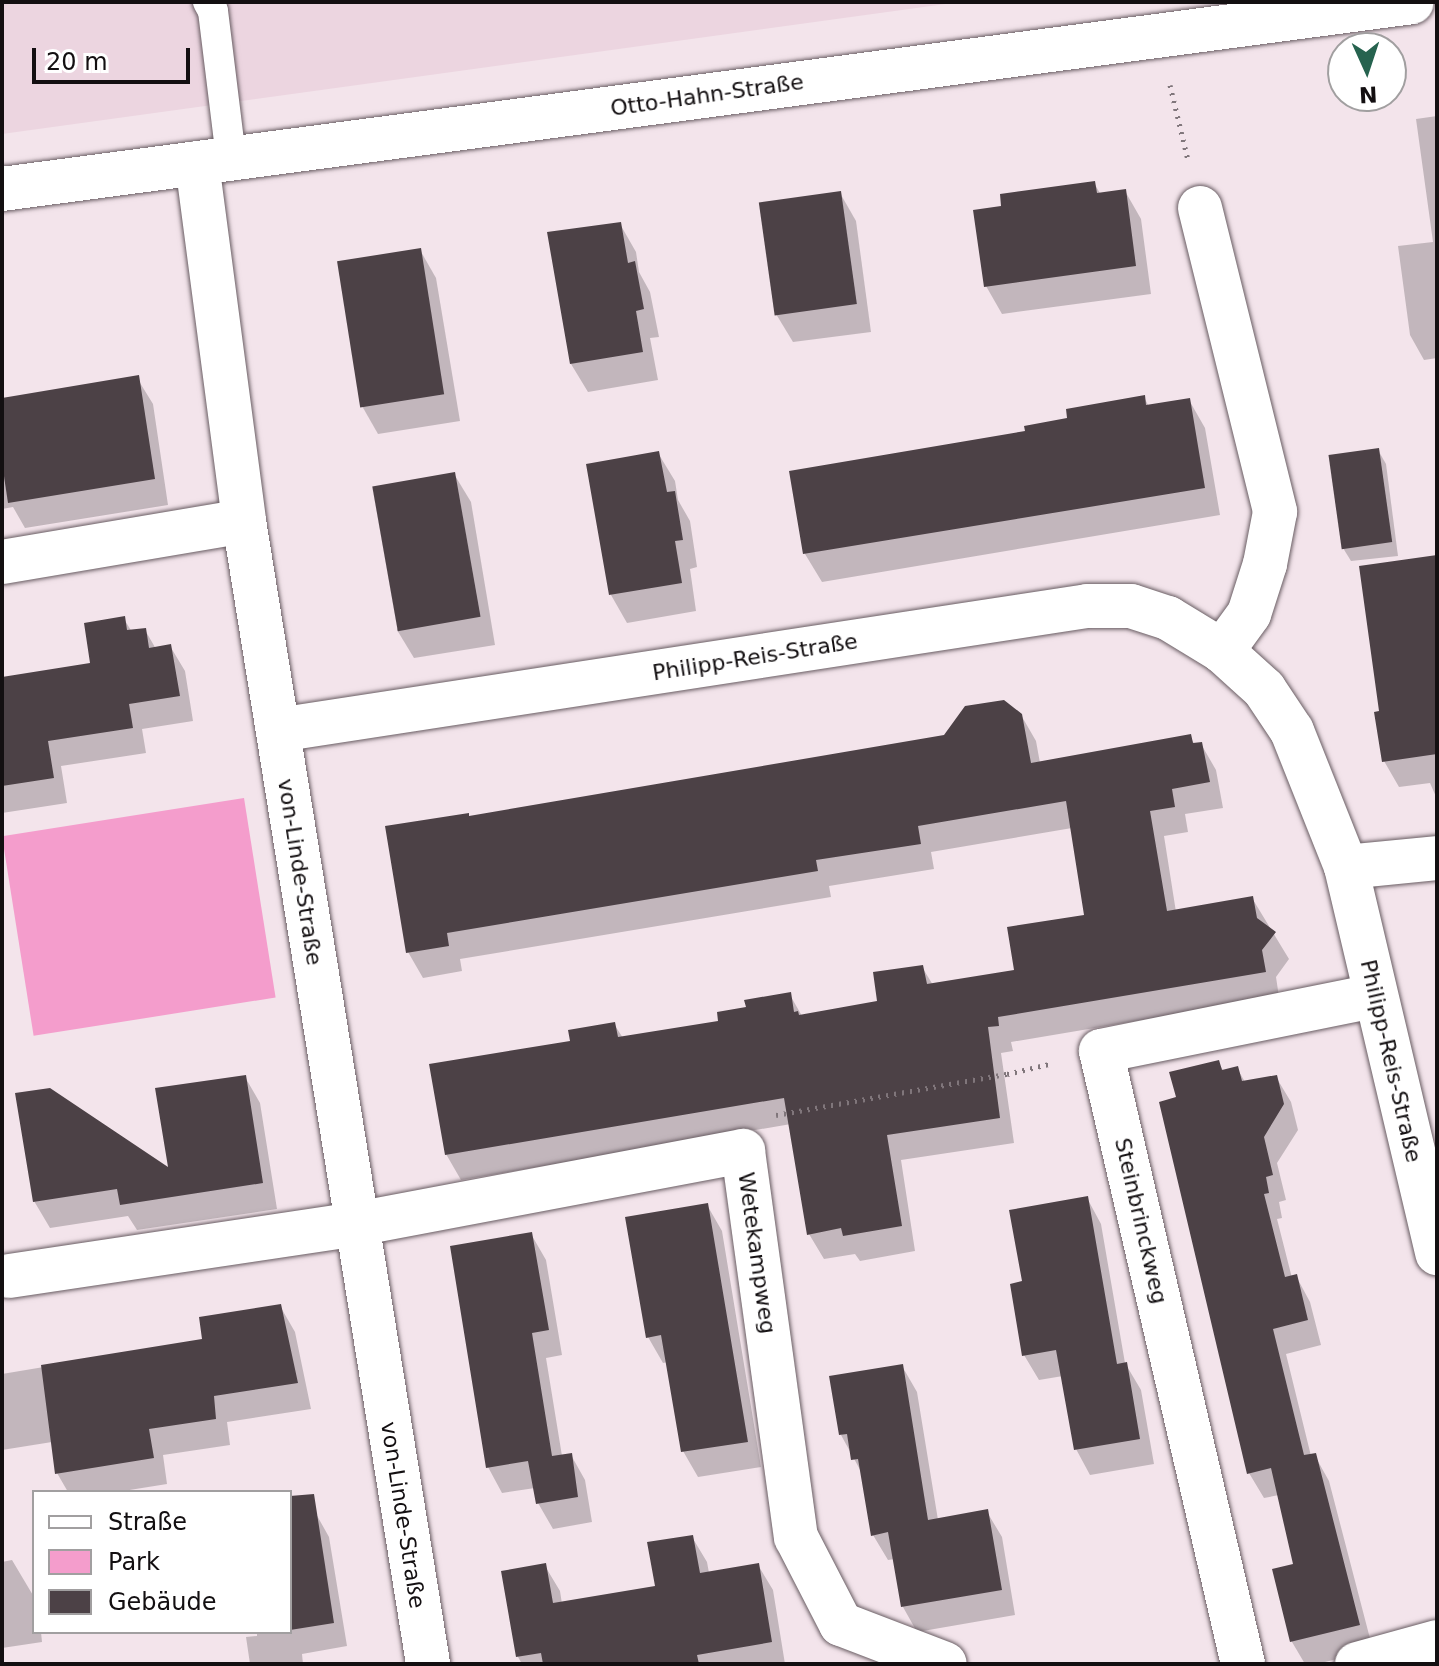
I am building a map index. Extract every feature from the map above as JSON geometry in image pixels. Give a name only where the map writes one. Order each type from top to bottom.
[{"type":"street","name":"Otto-Hahn-Straße","points":[[2,189],[1158,36],[1275,11],[1412,2]]},
{"type":"street","name":"von-Linde-Straße","points":[[214,161],[244,521],[428,1664]]},
{"type":"street","points":[[1200,208],[1275,512],[1265,564],[1249,614],[1222,651]]},
{"type":"street","points":[[2,562],[244,521]]},
{"type":"street","name":"Philipp-Reis-Straße","points":[[278,730],[1087,606],[1131,606],[1168,618],[1222,651],[1264,689],[1292,731],[1346,867],[1437,1253]]},
{"type":"street","points":[[1346,867],[1437,858]]},
{"type":"street","points":[[1101,1051],[1375,996]]},
{"type":"street","name":"Steinbrinckweg","points":[[1101,1051],[1243,1664]]},
{"type":"street","name":"Wetekampweg","points":[[356,1224],[743,1151],[796,1537],[841,1624],[945,1664]]},
{"type":"street","points":[[9,1276],[356,1224]]},
{"type":"street","points":[[1357,1664],[1437,1642]]},
{"type":"lane","points":[[208,2],[213,11],[214,161]]},
{"type":"path","points":[[1158,36],[1200,208]]},
{"type":"path","points":[[743,1151],[741,1121],[1007,1074],[1101,1051]]},
{"type":"shaded area","points":[[2,2],[960,2],[2,134]]},
{"type":"green space","points":[[244,798],[276,998],[34,1036],[2,836]]},
{"type":"building","points":[[1095,181],[1097,193],[1126,189],[1136,266],[984,287],[973,210],[1001,206],[1000,194]]},
{"type":"building","points":[[841,191],[857,304],[775,315],[759,203]]},
{"type":"building","points":[[621,222],[628,263],[635,261],[644,309],[636,311],[643,352],[570,364],[547,232]]},
{"type":"building","points":[[421,248],[444,394],[360,407],[337,261]]},
{"type":"building","points":[[139,375],[155,479],[8,503],[2,463],[2,398]]},
{"type":"building","points":[[1145,395],[1146,405],[1190,398],[1205,488],[803,554],[789,471],[1025,431],[1024,426],[1067,418],[1066,409]]},
{"type":"building","points":[[1379,448],[1392,542],[1342,549],[1328,455]]},
{"type":"building","points":[[659,451],[667,492],[675,491],[683,540],[675,541],[682,583],[609,595],[586,464]]},
{"type":"building","points":[[455,472],[481,617],[398,631],[372,487]]},
{"type":"building","points":[[1437,555],[1437,754],[1382,762],[1374,712],[1379,711],[1359,566]]},
{"type":"building","points":[[125,616],[127,630],[146,628],[149,648],[171,644],[180,696],[129,704],[133,728],[48,741],[54,778],[2,786],[2,677],[90,663],[84,623]]},
{"type":"building","points":[[1004,700],[1022,714],[1031,763],[1191,734],[1193,743],[1202,742],[1210,782],[1172,789],[1175,807],[1150,811],[1167,911],[1253,896],[1257,918],[1276,932],[1262,950],[1266,972],[998,1017],[999,1026],[988,1027],[1000,1118],[887,1135],[902,1226],[843,1236],[841,1228],[807,1235],[784,1098],[445,1155],[429,1064],[570,1041],[568,1030],[615,1022],[618,1037],[718,1021],[717,1012],[746,1007],[744,1000],[791,992],[794,1012],[798,1011],[799,1015],[877,1001],[873,972],[923,965],[927,984],[1014,970],[1007,927],[1084,915],[1066,801],[918,826],[921,844],[816,860],[818,871],[447,933],[449,946],[406,953],[385,826],[469,813],[469,816],[944,735],[965,706]]},
{"type":"building","points":[[1219,1060],[1222,1070],[1238,1066],[1242,1081],[1277,1075],[1284,1104],[1264,1137],[1273,1175],[1266,1177],[1269,1193],[1264,1194],[1285,1277],[1297,1274],[1308,1320],[1273,1329],[1304,1455],[1316,1453],[1360,1625],[1290,1642],[1272,1569],[1293,1564],[1271,1468],[1247,1474],[1159,1102],[1176,1097],[1169,1072]]},
{"type":"building","points":[[246,1075],[263,1183],[120,1205],[117,1189],[33,1202],[15,1093],[50,1088],[168,1167],[155,1088]]},
{"type":"building","points":[[1088,1196],[1117,1364],[1127,1362],[1140,1439],[1074,1450],[1056,1350],[1022,1356],[1010,1284],[1022,1281],[1009,1210]]},
{"type":"building","points":[[708,1203],[748,1442],[681,1452],[661,1335],[646,1338],[625,1217]]},
{"type":"building","points":[[532,1232],[549,1330],[532,1333],[552,1456],[572,1453],[578,1497],[536,1504],[528,1461],[486,1468],[450,1246]]},
{"type":"building","points":[[281,1304],[298,1383],[214,1396],[216,1419],[149,1429],[154,1458],[55,1474],[41,1365],[202,1339],[199,1317]]},
{"type":"building","points":[[903,1364],[928,1520],[988,1509],[1002,1590],[901,1607],[888,1532],[871,1536],[858,1459],[851,1460],[847,1434],[839,1435],[829,1376]]},
{"type":"building","points":[[314,1494],[334,1623],[292,1630],[292,1496]]},
{"type":"building","points":[[693,1535],[700,1573],[759,1563],[772,1642],[697,1655],[699,1664],[543,1664],[541,1653],[516,1657],[501,1571],[546,1563],[553,1603],[655,1586],[647,1542]]}]
